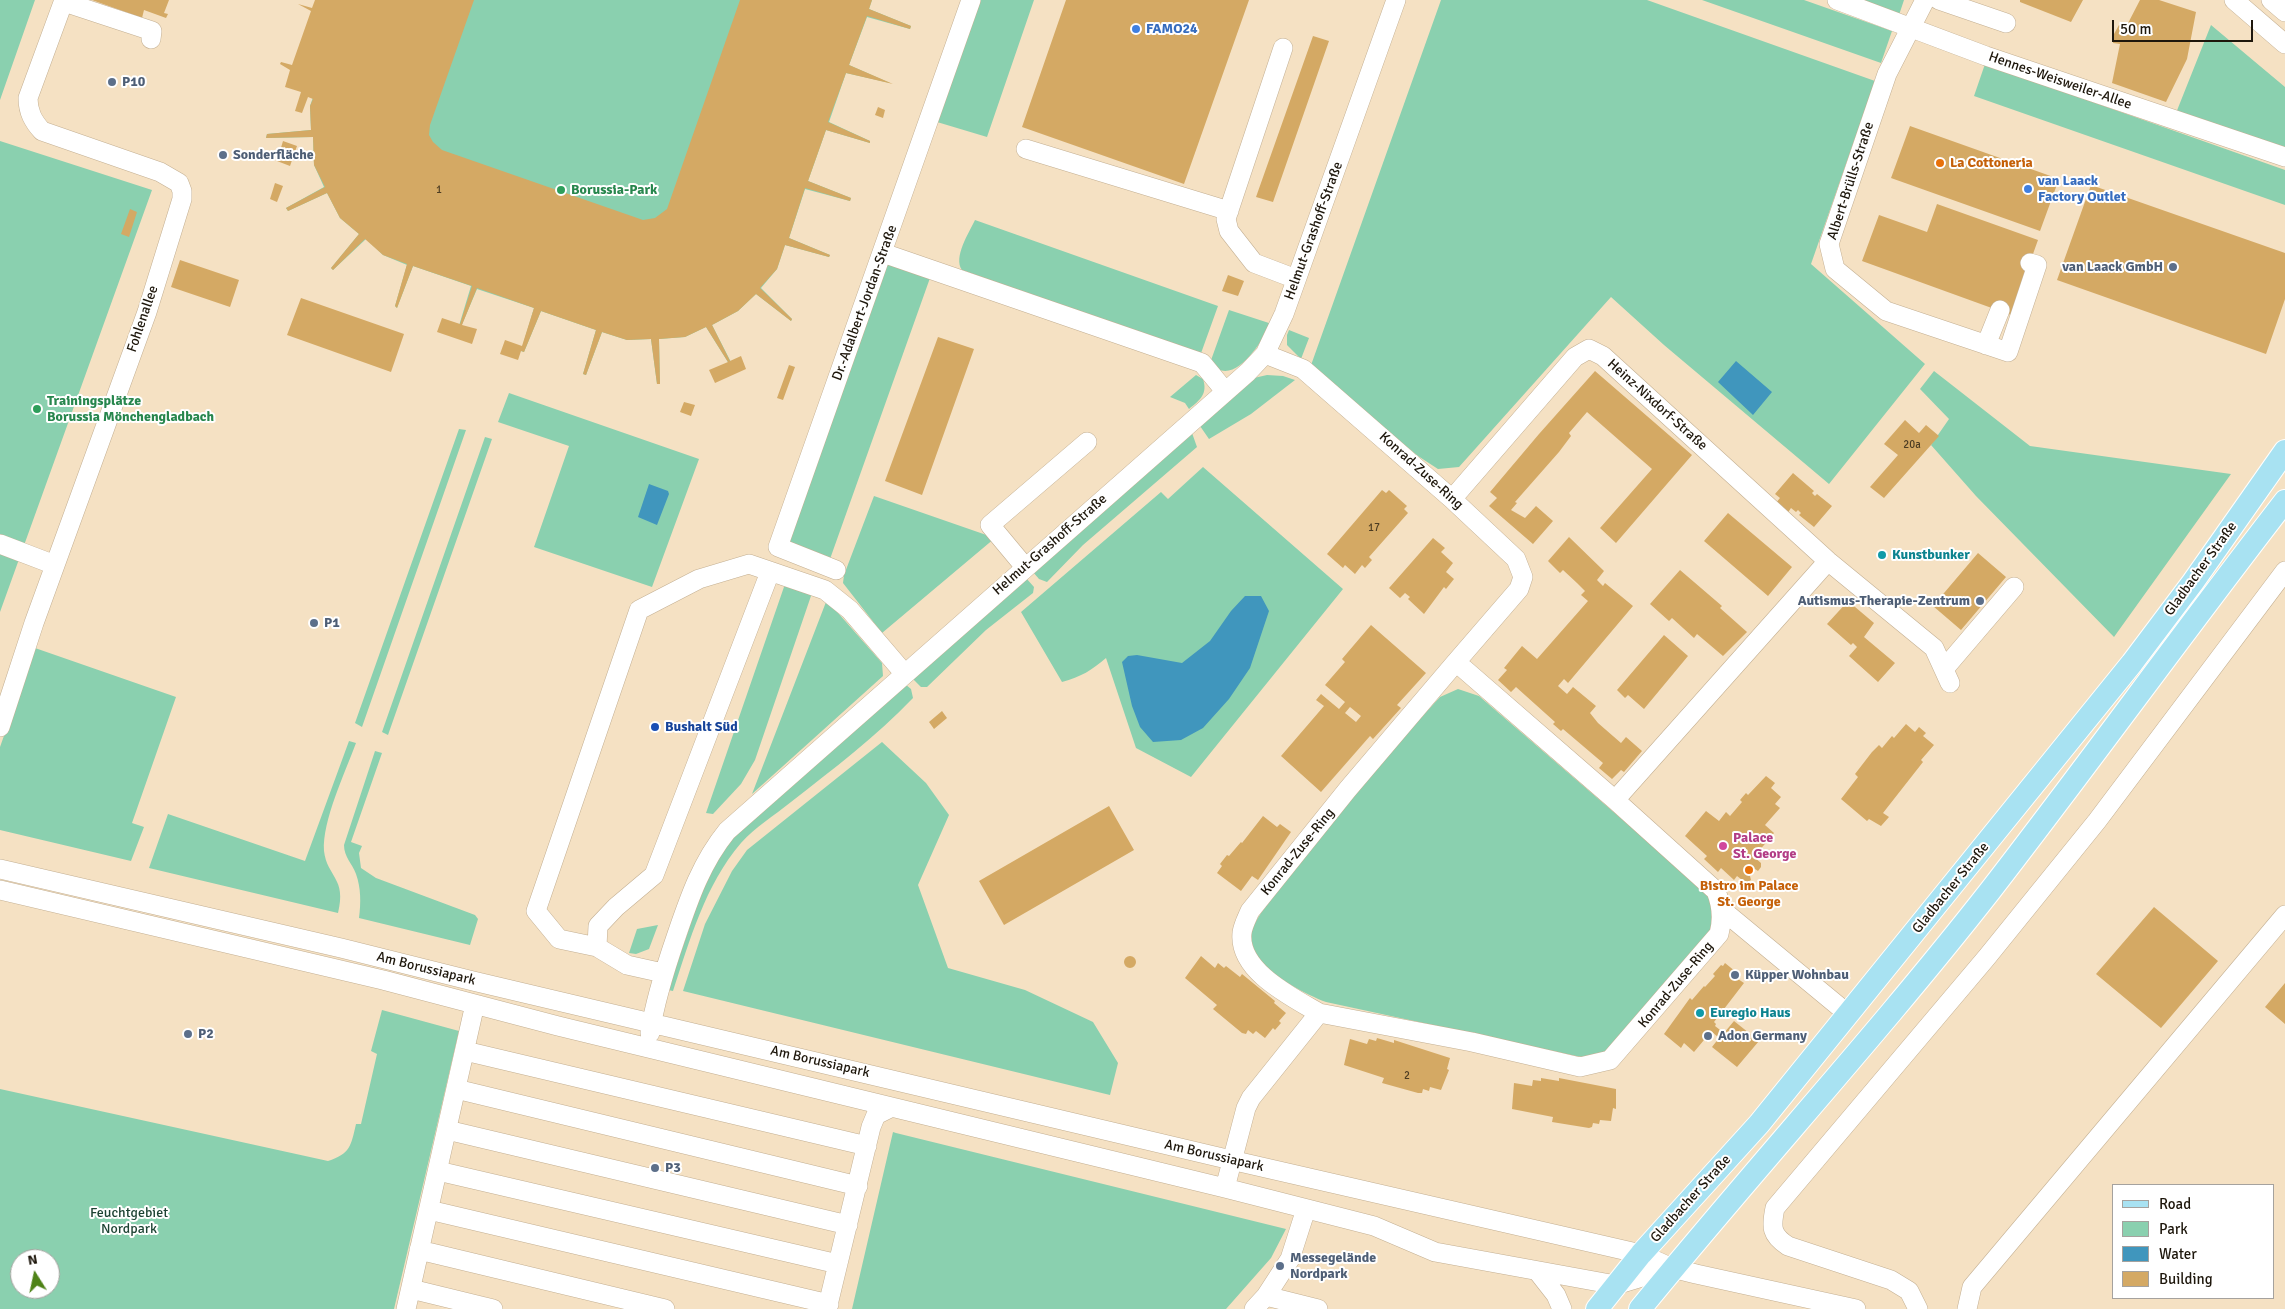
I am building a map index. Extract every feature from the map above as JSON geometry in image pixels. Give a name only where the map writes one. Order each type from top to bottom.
[{"type":"main road","name":"Gladbacher Straße","points":[[1598,1309],[1641,1254],[1759,1124],[2132,663],[2193,582],[2285,451]]},
{"type":"main road","name":"Gladbacher Straße","points":[[1640,1309],[1672,1268],[1820,1095],[1988,893],[2285,501]]},
{"type":"street","name":"Dr.-Adalbert-Jordan-Straße","points":[[836,570],[778,547],[971,0]]},
{"type":"street","name":"Helmut-Grashoff-Straße","points":[[647,1047],[663,973],[698,875],[716,844],[738,819],[1248,372],[1265,354],[1284,314],[1396,0]]},
{"type":"street","name":"Hennes-Weisweiler-Allee","points":[[1837,0],[1986,56],[2285,157]]},
{"type":"street","name":"Albert-Brülls-Straße","points":[[1925,0],[1887,74],[1829,244],[1835,269],[1886,311],[2008,352],[2037,265],[2030,263]]},
{"type":"street","points":[[1939,0],[2006,23]]},
{"type":"street","name":"Albert-Brülls-Straße","points":[[1912,27],[1939,0]]},
{"type":"street","points":[[2234,0],[2285,44]]},
{"type":"street","points":[[2271,0],[2285,12]]},
{"type":"street","points":[[64,1],[152,31],[151,39]]},
{"type":"street","name":"Fohlenallee","points":[[0,727],[55,565],[147,312],[185,192],[179,183],[160,172],[42,131],[32,120],[28,98],[64,1]]},
{"type":"street","points":[[1283,48],[1226,220],[1228,231],[1254,263],[1296,279]]},
{"type":"street","points":[[1026,149],[1229,211]]},
{"type":"street","points":[[883,253],[1202,362],[1225,391]]},
{"type":"street","points":[[1986,345],[2000,310]]},
{"type":"street","name":"Heinz-Nixdorf-Straße","points":[[1452,499],[1575,357],[1589,349],[1603,356],[1828,562],[1934,648],[1947,676],[2014,587]]},
{"type":"street","name":"Konrad-Zuse-Ring","points":[[1265,354],[1303,369],[1452,499],[1516,559],[1523,576],[1519,589],[1456,662],[1348,789],[1250,911],[1245,921],[1242,939],[1251,964],[1278,989],[1319,1012],[1472,1042],[1580,1067],[1610,1060],[1719,934],[1722,921],[1716,891],[1615,800],[1456,662]]},
{"type":"street","points":[[1025,567],[990,525],[1087,442]]},
{"type":"street","points":[[0,544],[55,565]]},
{"type":"street","points":[[1615,800],[1828,562]]},
{"type":"street","points":[[663,973],[627,965],[597,947],[559,939],[536,910],[639,610],[700,579],[749,564],[825,590],[850,610],[904,673]]},
{"type":"street","points":[[1918,1309],[1908,1291],[1891,1280],[1788,1246],[1777,1238],[1772,1224],[1775,1208],[1987,956],[2097,821],[2285,571]]},
{"type":"street","points":[[597,947],[598,926],[616,907],[654,875],[770,572]]},
{"type":"street","name":"Am Borussiapark","points":[[0,869],[1231,1160],[1641,1254],[1672,1268],[1856,1309]]},
{"type":"street","name":"Am Borussiapark","points":[[0,890],[383,980],[647,1047],[1225,1188],[1374,1226],[1435,1252],[1616,1285]]},
{"type":"street","points":[[1721,909],[1848,1014]]},
{"type":"street","points":[[1967,1309],[1972,1287],[2285,915]]},
{"type":"street","points":[[406,1309],[475,1004]]},
{"type":"street","points":[[1225,1188],[1231,1160],[1250,1098],[1319,1012]]},
{"type":"street","points":[[465,1052],[867,1146]]},
{"type":"street","points":[[456,1089],[858,1186]]},
{"type":"street","points":[[429,1210],[828,1306],[876,1115],[892,1107]]},
{"type":"street","points":[[447,1130],[848,1225]]},
{"type":"street","points":[[438,1171],[838,1264]]},
{"type":"street","points":[[1306,1209],[1290,1259],[1260,1303],[1316,1309]]},
{"type":"street","points":[[420,1250],[665,1309]]},
{"type":"street","points":[[1616,1285],[1672,1268]]},
{"type":"street","points":[[1538,1272],[1556,1294],[1562,1309]]},
{"type":"street","points":[[411,1289],[493,1309]]},
{"type":"green space","points":[[0,0],[35,0],[0,100]]},
{"type":"green space","name":"Borussia-Park","points":[[346,0],[872,0],[869,9],[911,26],[910,29],[867,17],[849,65],[890,83],[846,73],[829,122],[870,141],[870,143],[826,130],[808,181],[851,198],[850,201],[805,189],[789,238],[830,255],[829,257],[785,245],[777,269],[761,288],[792,319],[791,321],[756,294],[738,311],[712,325],[733,366],[731,367],[706,327],[685,337],[659,339],[660,384],[657,384],[651,339],[627,340],[602,332],[586,375],[583,374],[596,330],[541,311],[524,352],[521,351],[534,308],[477,289],[460,329],[458,329],[471,286],[413,266],[397,308],[395,306],[407,265],[383,255],[366,239],[333,270],[331,268],[359,234],[340,218],[327,193],[288,211],[286,208],[324,187],[314,165],[313,137],[266,138],[267,134],[311,130],[310,106]]},
{"type":"green space","points":[[980,0],[1034,0],[987,137],[937,122]]},
{"type":"green space","points":[[1441,0],[1647,0],[1875,81],[1811,264],[1925,364],[1829,484],[1664,345],[1611,297],[1459,467],[1438,469],[1418,456],[1310,368]]},
{"type":"green space","points":[[1702,0],[1804,0],[1892,31],[1881,63]]},
{"type":"green space","points":[[1855,0],[1904,0],[1899,15]]},
{"type":"green space","points":[[2211,25],[2285,87],[2285,152],[2176,113]]},
{"type":"green space","points":[[1985,64],[2285,170],[2285,205],[1974,96]]},
{"type":"green space","name":"Trainingsplätze Borussia Mönchengladbach","points":[[0,141],[152,190],[0,612]]},
{"type":"green space","points":[[975,220],[1218,306],[1200,356],[962,270],[959,259]]},
{"type":"green space","points":[[888,263],[930,278],[830,559],[788,543]]},
{"type":"green space","points":[[1229,310],[1272,324],[1246,360],[1228,371],[1219,370],[1210,363]]},
{"type":"green space","points":[[1289,330],[1309,338],[1301,359],[1287,345]]},
{"type":"green space","points":[[1934,371],[2030,446],[2231,474],[2114,637],[1976,496],[1931,445],[1949,419],[1920,389]]},
{"type":"green space","points":[[1196,375],[1203,379],[1204,393],[1200,400],[1189,409],[1185,403],[1170,397]]},
{"type":"green space","points":[[1267,375],[1283,376],[1295,380],[1251,414],[1209,439],[1200,426],[1254,378]]},
{"type":"green space","points":[[509,393],[699,459],[652,587],[534,547],[569,446],[498,422]]},
{"type":"green space","points":[[459,429],[466,430],[362,727],[355,723]]},
{"type":"green space","points":[[1192,433],[1197,447],[1083,545],[1047,582],[1039,579],[1033,572]]},
{"type":"green space","points":[[485,437],[492,439],[388,735],[382,732]]},
{"type":"green space","points":[[1203,467],[1343,589],[1191,777],[1136,748],[1106,658],[1086,673],[1062,682],[1021,612],[1161,492],[1168,499]]},
{"type":"green space","points":[[874,496],[995,538],[882,633],[843,583],[844,575]]},
{"type":"green space","points":[[1026,578],[1034,587],[1033,593],[986,630],[927,687],[921,687],[912,678]]},
{"type":"green space","points":[[785,584],[812,593],[755,760],[741,784],[713,814],[706,813]]},
{"type":"green space","points":[[826,602],[832,606],[882,663],[883,676],[752,794]]},
{"type":"green space","points":[[35,648],[176,697],[132,823],[144,827],[131,861],[0,830],[0,747]]},
{"type":"green space","points":[[905,684],[911,689],[913,698],[899,712],[854,752],[759,826],[728,859],[708,895],[692,933],[673,991],[668,990],[705,882],[719,855],[739,830]]},
{"type":"green space","points":[[1458,689],[1479,696],[1704,890],[1712,903],[1714,926],[1605,1054],[1589,1058],[1576,1056],[1326,1002],[1298,989],[1276,975],[1266,968],[1255,955],[1250,931],[1261,913],[1345,801],[1440,697]]},
{"type":"green space","points":[[349,741],[356,743],[330,812],[324,839],[326,860],[336,879],[340,892],[338,913],[149,868],[168,814],[305,861]]},
{"type":"green space","points":[[882,742],[926,783],[949,815],[918,885],[948,968],[1025,990],[1093,1022],[1118,1063],[1110,1095],[683,991],[705,924],[732,871],[747,850]]},
{"type":"green space","points":[[375,751],[382,753],[351,842],[362,846],[359,853],[361,868],[376,878],[475,915],[478,919],[470,945],[359,918],[358,879],[345,853],[344,845]]},
{"type":"green space","points":[[658,925],[649,949],[636,954],[629,953],[637,929]]},
{"type":"green space","name":"Feuchtgebiet Nordpark","points":[[382,1010],[459,1031],[394,1309],[0,1309],[0,1089],[328,1161],[345,1152],[351,1144],[356,1124],[361,1124],[377,1054],[371,1051]]},
{"type":"green space","points":[[893,1132],[1286,1229],[1271,1258],[1226,1309],[852,1309]]},
{"type":"water","points":[[1736,361],[1772,392],[1753,415],[1718,382]]},
{"type":"water","points":[[649,484],[668,491],[669,494],[657,525],[638,517]]},
{"type":"water","points":[[1245,596],[1261,596],[1269,611],[1250,668],[1229,699],[1203,728],[1181,740],[1153,742],[1140,727],[1132,706],[1122,662],[1128,656],[1137,655],[1182,663],[1210,641],[1231,611]]},
{"type":"building","points":[[92,0],[169,0],[164,13],[168,14],[166,18],[144,10],[142,18]]},
{"type":"building","name":"Borussia-Park","points":[[315,0],[474,0],[430,125],[429,135],[433,142],[442,150],[643,220],[655,218],[667,209],[740,0],[872,0],[869,9],[911,26],[910,29],[867,16],[849,65],[893,84],[846,73],[828,122],[870,141],[870,143],[826,130],[808,181],[851,198],[850,201],[805,188],[789,238],[830,255],[829,257],[785,245],[777,269],[760,288],[792,319],[791,321],[756,294],[738,311],[712,325],[730,361],[741,356],[746,369],[715,383],[709,370],[728,362],[706,327],[685,337],[659,339],[660,384],[657,384],[651,339],[627,340],[602,332],[586,375],[583,374],[596,330],[541,311],[524,352],[521,351],[518,360],[500,354],[505,340],[522,346],[534,308],[477,288],[462,325],[477,329],[472,344],[437,332],[442,318],[460,324],[472,286],[413,266],[397,308],[395,306],[407,264],[383,255],[365,239],[333,270],[331,268],[359,234],[340,218],[327,193],[288,211],[286,208],[325,187],[314,165],[313,137],[266,138],[267,134],[311,130],[310,106],[313,99],[308,97],[302,113],[295,111],[301,92],[285,87],[290,70],[280,64],[281,62],[292,65],[311,11],[298,4],[312,8]]},
{"type":"building","points":[[1066,0],[1249,0],[1184,184],[1022,127]]},
{"type":"building","points":[[2020,0],[2083,0],[2071,22],[2020,2]]},
{"type":"building","points":[[2140,0],[2159,0],[2196,12],[2187,59],[2166,102],[2112,83],[2120,44],[2113,43],[2114,34],[2119,25],[2125,29]]},
{"type":"building","points":[[1313,36],[1329,41],[1273,202],[1256,197]]},
{"type":"building","points":[[878,107],[885,110],[883,118],[875,115]]},
{"type":"building","points":[[1910,126],[2059,179],[2040,231],[1891,178]]},
{"type":"building","points":[[283,141],[297,146],[290,166],[277,161]]},
{"type":"building","points":[[275,183],[283,186],[277,202],[270,199]]},
{"type":"building","name":"van Laack GmbH","points":[[2091,185],[2285,253],[2285,299],[2266,354],[2057,280]]},
{"type":"building","points":[[1937,204],[2038,240],[2011,315],[1862,261],[1879,215],[1927,232]]},
{"type":"building","points":[[130,209],[137,212],[129,237],[121,234]]},
{"type":"building","points":[[180,260],[239,280],[230,307],[171,287]]},
{"type":"building","points":[[1228,275],[1244,281],[1238,296],[1222,291]]},
{"type":"building","points":[[301,298],[404,334],[391,372],[287,335]]},
{"type":"building","points":[[938,337],[974,349],[922,495],[885,481]]},
{"type":"building","points":[[789,365],[795,367],[783,400],[777,398]]},
{"type":"building","points":[[1595,371],[1692,455],[1616,543],[1600,528],[1652,469],[1587,412],[1569,433],[1571,436],[1559,452],[1515,502],[1517,503],[1511,510],[1525,518],[1536,506],[1553,521],[1533,544],[1489,506],[1497,498],[1490,492]]},
{"type":"building","points":[[684,402],[695,405],[691,416],[680,412]]},
{"type":"building","points":[[1905,420],[1919,433],[1926,425],[1939,436],[1884,498],[1870,487],[1898,455],[1884,444]]},
{"type":"building","points":[[1793,473],[1814,491],[1812,493],[1815,496],[1817,494],[1832,506],[1814,527],[1799,515],[1801,513],[1798,510],[1796,512],[1791,508],[1787,514],[1775,504],[1780,498],[1775,494]]},
{"type":"building","points":[[1382,490],[1386,493],[1389,490],[1407,506],[1404,509],[1408,513],[1369,557],[1372,560],[1365,568],[1362,565],[1355,574],[1345,565],[1343,568],[1327,554]]},
{"type":"building","points":[[1728,513],[1792,567],[1768,596],[1704,541]]},
{"type":"building","points":[[1569,537],[1604,571],[1597,580],[1603,586],[1605,583],[1633,606],[1568,683],[1564,679],[1558,686],[1567,694],[1573,687],[1596,706],[1590,713],[1598,723],[1621,743],[1626,737],[1642,751],[1624,772],[1621,770],[1612,779],[1599,768],[1603,763],[1563,729],[1561,731],[1553,724],[1555,722],[1516,687],[1511,692],[1498,680],[1507,670],[1504,668],[1522,646],[1537,659],[1588,601],[1581,595],[1585,591],[1563,570],[1560,573],[1548,561]]},
{"type":"building","points":[[1433,538],[1445,548],[1441,552],[1453,563],[1446,572],[1454,579],[1446,589],[1444,587],[1424,614],[1408,599],[1410,597],[1405,593],[1400,598],[1389,588]]},
{"type":"building","points":[[1978,553],[2006,577],[1961,630],[1933,606]]},
{"type":"building","points":[[1680,570],[1722,606],[1720,608],[1747,632],[1723,656],[1697,634],[1694,638],[1672,618],[1669,621],[1650,604]]},
{"type":"building","points":[[1848,601],[1874,623],[1864,637],[1895,663],[1878,682],[1849,656],[1857,647],[1853,643],[1851,645],[1827,624]]},
{"type":"building","points":[[1371,625],[1426,673],[1397,705],[1401,708],[1373,739],[1370,736],[1321,792],[1281,756],[1324,706],[1316,700],[1321,694],[1339,709],[1345,702],[1325,685],[1345,662],[1342,659]],"holes":[[[1350,707],[1361,716],[1356,722],[1345,713]]]},
{"type":"building","points":[[1664,635],[1688,656],[1644,709],[1628,695],[1625,698],[1617,690]]},
{"type":"building","points":[[942,711],[947,718],[934,729],[929,722]]},
{"type":"building","points":[[1906,724],[1915,732],[1919,727],[1926,733],[1923,736],[1934,745],[1883,813],[1889,817],[1881,826],[1869,819],[1867,821],[1841,799],[1858,777],[1855,774],[1872,752],[1879,745],[1882,748]]},
{"type":"building","name":"Palace St. George","points":[[1766,776],[1775,783],[1771,788],[1781,797],[1775,804],[1780,808],[1765,825],[1774,833],[1754,857],[1761,863],[1761,867],[1758,871],[1755,869],[1750,876],[1751,880],[1746,883],[1737,876],[1734,880],[1721,868],[1718,872],[1704,859],[1707,856],[1685,836],[1706,811],[1719,821],[1726,812],[1730,816],[1742,802],[1740,800],[1746,793],[1748,795]]},
{"type":"building","points":[[1109,806],[1134,850],[1004,925],[979,881]]},
{"type":"building","points":[[1263,816],[1277,827],[1280,824],[1291,832],[1258,880],[1252,876],[1241,891],[1217,873],[1222,866],[1220,864],[1227,855],[1229,856],[1242,843]]},
{"type":"building","points":[[2154,907],[2218,961],[2161,1028],[2096,974]]},
{"type":"building","points":[[1128,956],[1132,956],[1136,962],[1132,968],[1128,968],[1124,964],[1124,960]]},
{"type":"building","points":[[1201,956],[1215,968],[1218,963],[1224,968],[1226,966],[1240,977],[1242,974],[1275,1001],[1274,1003],[1286,1013],[1279,1021],[1281,1023],[1275,1030],[1273,1028],[1265,1038],[1256,1031],[1253,1034],[1248,1030],[1246,1034],[1242,1033],[1213,1009],[1217,1005],[1185,978]]},
{"type":"building","name":"Euregio Haus","points":[[1725,963],[1741,976],[1738,979],[1744,983],[1714,1022],[1715,1026],[1724,1033],[1734,1021],[1759,1041],[1737,1067],[1712,1047],[1719,1038],[1711,1031],[1713,1035],[1707,1042],[1704,1040],[1694,1052],[1684,1043],[1681,1048],[1664,1034],[1690,998],[1692,1000],[1705,987],[1715,976],[1713,974]]},
{"type":"building","points":[[2285,983],[2285,1024],[2265,1007]]},
{"type":"building","points":[[1377,1038],[1394,1043],[1394,1040],[1450,1058],[1447,1069],[1449,1070],[1441,1090],[1430,1087],[1429,1091],[1423,1089],[1422,1093],[1418,1093],[1382,1083],[1384,1078],[1344,1065],[1350,1039],[1367,1044],[1369,1039],[1376,1041]]},
{"type":"building","points":[[1541,1078],[1559,1081],[1559,1078],[1616,1089],[1616,1109],[1613,1108],[1611,1121],[1600,1120],[1599,1124],[1593,1123],[1592,1127],[1589,1128],[1552,1122],[1553,1117],[1512,1109],[1514,1083],[1532,1086],[1533,1080],[1541,1081]]},
{"type":"place","name":"FAMO24","points":[[1136,29]]},
{"type":"place","name":"P10","points":[[112,82]]},
{"type":"place","name":"Sonderfläche","points":[[223,155]]},
{"type":"place","name":"La Cottoneria","points":[[1940,163]]},
{"type":"place","name":"van Laack Factory Outlet","points":[[2028,189]]},
{"type":"place","name":"Borussia-Park","points":[[561,190]]},
{"type":"place","name":"van Laack GmbH","points":[[2173,267]]},
{"type":"place","name":"Trainingsplätze Borussia Mönchengladbach","points":[[37,409]]},
{"type":"place","name":"Kunstbunker","points":[[1882,555]]},
{"type":"place","name":"Autismus-Therapie-Zentrum","points":[[1980,601]]},
{"type":"place","name":"P1","points":[[314,623]]},
{"type":"place","name":"Bushalt Süd","points":[[655,727]]},
{"type":"place","name":"Palace St. George","points":[[1723,846]]},
{"type":"place","name":"Bistro im Palace St. George","points":[[1749,870]]},
{"type":"place","name":"Küpper Wohnbau","points":[[1735,975]]},
{"type":"place","name":"Euregio Haus","points":[[1700,1013]]},
{"type":"place","name":"P2","points":[[188,1034]]},
{"type":"place","name":"Adon Germany","points":[[1708,1036]]},
{"type":"place","name":"P3","points":[[655,1168]]},
{"type":"place","name":"Messegelände Nordpark","points":[[1280,1266]]}]
